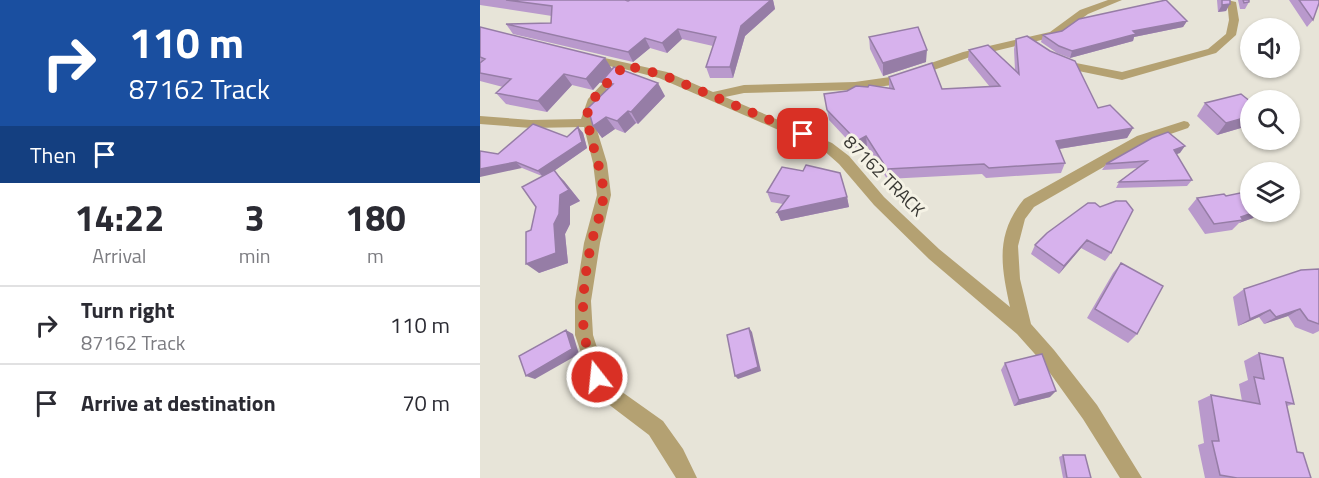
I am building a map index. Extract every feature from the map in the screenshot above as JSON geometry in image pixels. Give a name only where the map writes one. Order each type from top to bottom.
[{"type":"street","points":[[714,96],[744,89],[855,86],[892,81],[967,54],[1028,41],[1061,31],[1084,12],[1117,0]]},
{"type":"street","points":[[1028,41],[1048,55],[1073,66],[1122,76],[1212,51],[1231,35],[1234,20],[1231,2]]},
{"type":"street","name":"87162 TRACK","points":[[576,55],[663,75],[827,146],[844,160],[879,201],[934,254],[1023,328],[1048,356],[1090,412],[1132,478]]},
{"type":"street","points":[[625,65],[592,102],[588,111],[588,123],[600,163],[604,195],[592,243],[583,301],[584,335],[601,387],[620,404],[656,428],[676,456],[687,478]]},
{"type":"street","points":[[480,120],[531,124],[588,123]]},
{"type":"street","points":[[1023,328],[1009,259],[1012,225],[1018,213],[1029,203],[1142,139],[1184,125]]},
{"type":"building","points":[[506,0],[771,0],[741,26],[730,67],[706,67],[716,37],[678,29],[662,43],[645,38],[628,52],[506,24],[551,23],[552,6]]},
{"type":"building","points":[[1166,0],[1187,21],[1133,31],[1136,34],[1072,51],[1059,46],[1043,35],[1062,31],[1079,19]]},
{"type":"building","points":[[1222,0],[1230,0],[1230,4],[1222,5]]},
{"type":"building","points":[[1299,0],[1319,0],[1313,20]]},
{"type":"building","points":[[480,27],[605,58],[586,79],[564,74],[538,101],[496,93],[511,79],[480,73],[480,63],[485,59],[480,57]]},
{"type":"building","points":[[918,27],[927,50],[883,63],[869,37]]},
{"type":"building","points":[[1027,36],[1050,51],[1075,61],[1098,108],[1110,105],[1133,128],[1056,141],[1065,163],[989,168],[984,164],[887,169],[866,136],[857,141],[827,110],[824,94],[869,85],[894,89],[889,77],[932,63],[942,89],[1000,86],[969,50],[988,45],[1019,74],[1016,39]]},
{"type":"building","points":[[614,67],[658,83],[631,112],[628,111],[617,121],[606,117],[593,126],[588,108],[613,84],[601,82]]},
{"type":"building","points":[[1240,94],[1240,119],[1226,123],[1205,103]]},
{"type":"building","points":[[533,124],[567,137],[578,127],[582,142],[538,171],[516,162],[480,169],[480,151],[498,154]]},
{"type":"building","points":[[1168,132],[1185,146],[1174,150],[1192,180],[1119,182],[1147,161],[1106,164],[1152,138]]},
{"type":"building","points":[[806,165],[840,173],[847,197],[777,212],[789,196],[767,192],[782,167],[803,171]]},
{"type":"building","points":[[554,170],[569,190],[560,195],[559,214],[554,224],[556,253],[526,264],[526,232],[531,230],[536,207],[522,187]]},
{"type":"building","points":[[1240,193],[1240,220],[1214,224],[1197,198],[1224,194],[1226,196]]},
{"type":"building","points":[[1116,201],[1126,201],[1133,210],[1111,253],[1087,240],[1064,266],[1035,245],[1047,233],[1088,203],[1095,203],[1100,207]]},
{"type":"building","points":[[1121,263],[1163,286],[1137,334],[1095,309]]},
{"type":"building","points":[[1319,269],[1319,324],[1308,320],[1300,309],[1276,317],[1270,310],[1250,319],[1244,289],[1301,270]]},
{"type":"building","points":[[749,328],[758,367],[735,376],[727,335]]},
{"type":"building","points":[[566,330],[572,349],[526,376],[519,356]]},
{"type":"building","points":[[1259,353],[1283,358],[1294,404],[1286,402],[1297,452],[1303,453],[1311,478],[1237,478],[1220,475],[1212,441],[1219,441],[1211,395],[1260,404],[1254,377],[1264,379]]},
{"type":"building","points":[[1042,354],[1056,391],[1019,400],[1005,363]]},
{"type":"building","points":[[1063,455],[1085,455],[1091,478],[1067,478]]},
{"type":"route","points":[[597,377],[584,335],[583,301],[592,243],[604,195],[600,163],[587,117],[592,102],[604,87],[625,65],[663,75],[803,134]]}]
